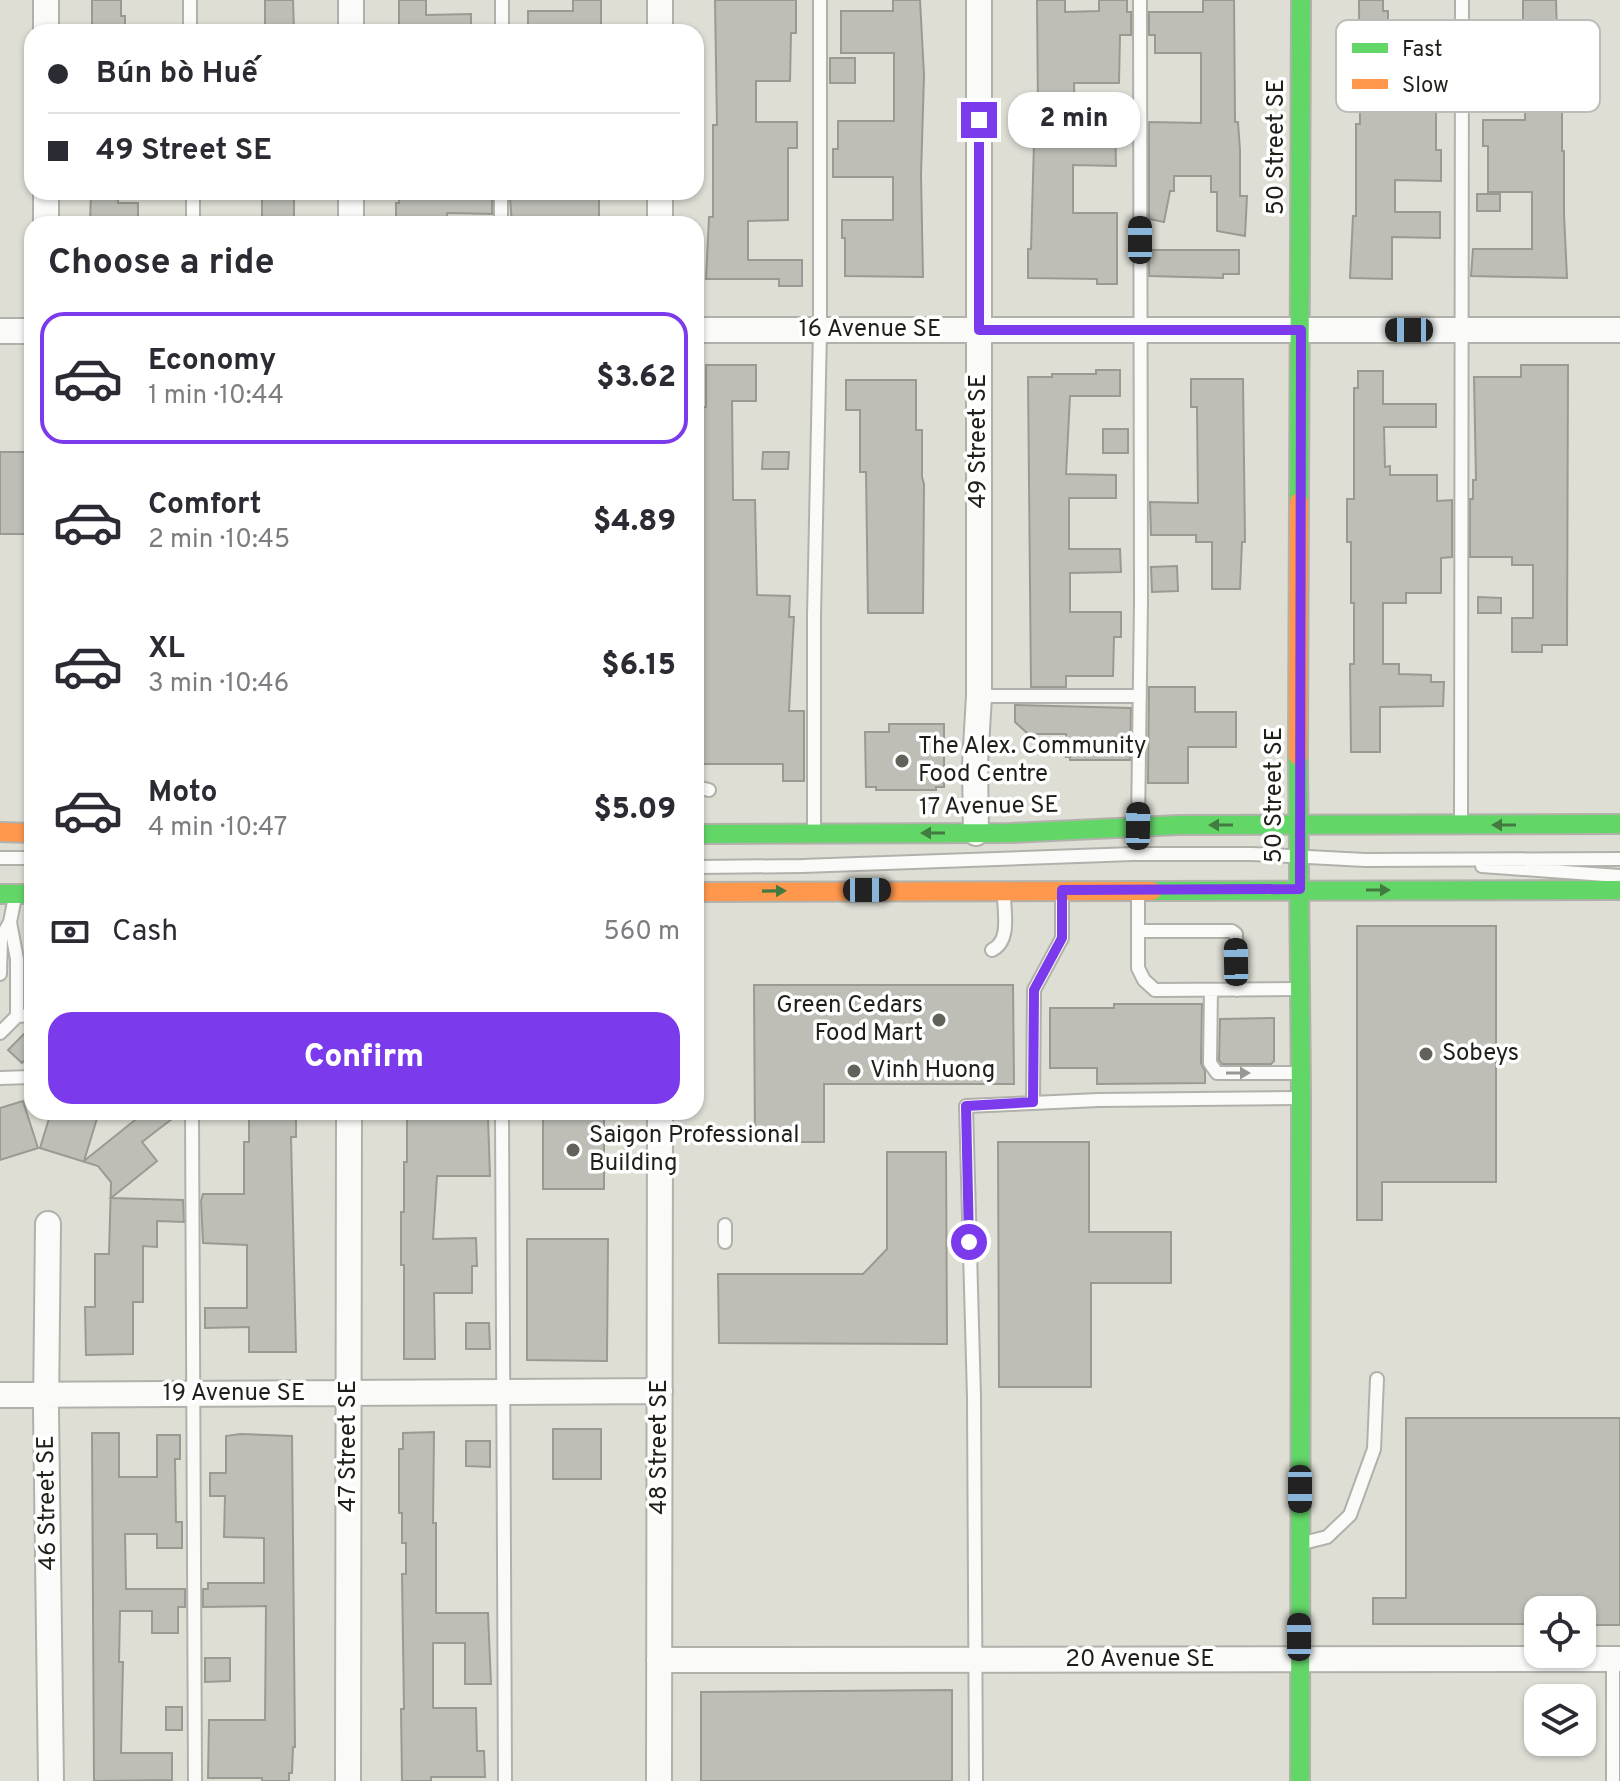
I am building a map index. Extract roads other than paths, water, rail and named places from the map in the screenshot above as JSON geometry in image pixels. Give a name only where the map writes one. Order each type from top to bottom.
[{"type":"main road","name":"50 Street SE","points":[[1300,1781],[1301,0]]},
{"type":"main road","name":"17 Avenue SE","points":[[704,834],[976,833],[1138,826],[1620,824]]},
{"type":"main road","points":[[0,832],[24,833]]},
{"type":"main road","points":[[704,892],[1620,890]]},
{"type":"street","points":[[46,0],[46,24]]},
{"type":"street","points":[[351,0],[351,24]]},
{"type":"street","points":[[660,0],[660,24]]},
{"type":"street","name":"49 Street SE","points":[[976,833],[975,764],[979,696],[979,0]]},
{"type":"street","name":"16 Avenue SE","points":[[704,330],[1620,330]]},
{"type":"street","points":[[0,331],[24,331]]},
{"type":"street","name":"47 Street SE","points":[[348,1781],[349,1120]]},
{"type":"street","name":"48 Street SE","points":[[659,1781],[660,1120]]},
{"type":"street","name":"46 Street SE","points":[[48,1224],[51,1781]]},
{"type":"street","name":"19 Avenue SE","points":[[0,1395],[660,1391]]},
{"type":"street","name":"20 Avenue SE","points":[[659,1660],[1616,1659]]},
{"type":"lane","points":[[190,0],[190,24]]},
{"type":"lane","points":[[502,0],[502,24]]},
{"type":"lane","points":[[814,834],[820,0]]},
{"type":"lane","points":[[1138,826],[1140,0]]},
{"type":"lane","points":[[1462,0],[1462,20]]},
{"type":"lane","points":[[1461,824],[1462,112]]},
{"type":"lane","points":[[979,696],[1140,696]]},
{"type":"lane","points":[[704,867],[1074,855],[1620,859]]},
{"type":"lane","points":[[0,858],[24,858]]},
{"type":"lane","points":[[1440,860],[1500,868],[1598,872],[1620,876]]},
{"type":"lane","points":[[992,950],[1000,946],[1004,939],[1004,889]]},
{"type":"lane","points":[[1033,1102],[1034,990],[1062,938],[1062,890]]},
{"type":"lane","points":[[1138,890],[1138,968],[1144,980],[1155,990],[1300,989]]},
{"type":"lane","points":[[0,974],[1,938],[10,922],[16,894]]},
{"type":"lane","points":[[10,922],[17,959],[17,1016]]},
{"type":"lane","points":[[1138,931],[1232,931],[1236,934],[1237,990]]},
{"type":"lane","points":[[1211,990],[1210,1063],[1217,1073],[1301,1073]]},
{"type":"lane","points":[[0,1014],[1,1031]]},
{"type":"lane","points":[[1,1031],[17,1016],[24,1016]]},
{"type":"lane","points":[[0,1078],[24,1077]]},
{"type":"lane","points":[[976,1781],[974,1397],[966,1106],[1301,1098]]},
{"type":"lane","points":[[192,1120],[195,1781]]},
{"type":"lane","points":[[502,1120],[505,1781]]},
{"type":"lane","points":[[725,1225],[725,1242]]},
{"type":"lane","points":[[1300,1544],[1327,1537],[1350,1515],[1374,1449],[1377,1379]]},
{"type":"lane","points":[[1613,1781],[1616,1659]]},
{"type":"place","name":"The Alex. Community Food Centre","points":[[902,761]]},
{"type":"place","name":"Green Cedars Food Mart","points":[[939,1020]]},
{"type":"place","name":"Sobeys","points":[[1426,1054]]},
{"type":"place","name":"Vinh Huong","points":[[854,1071]]},
{"type":"place","name":"Saigon Professional Building","points":[[573,1150]]}]
